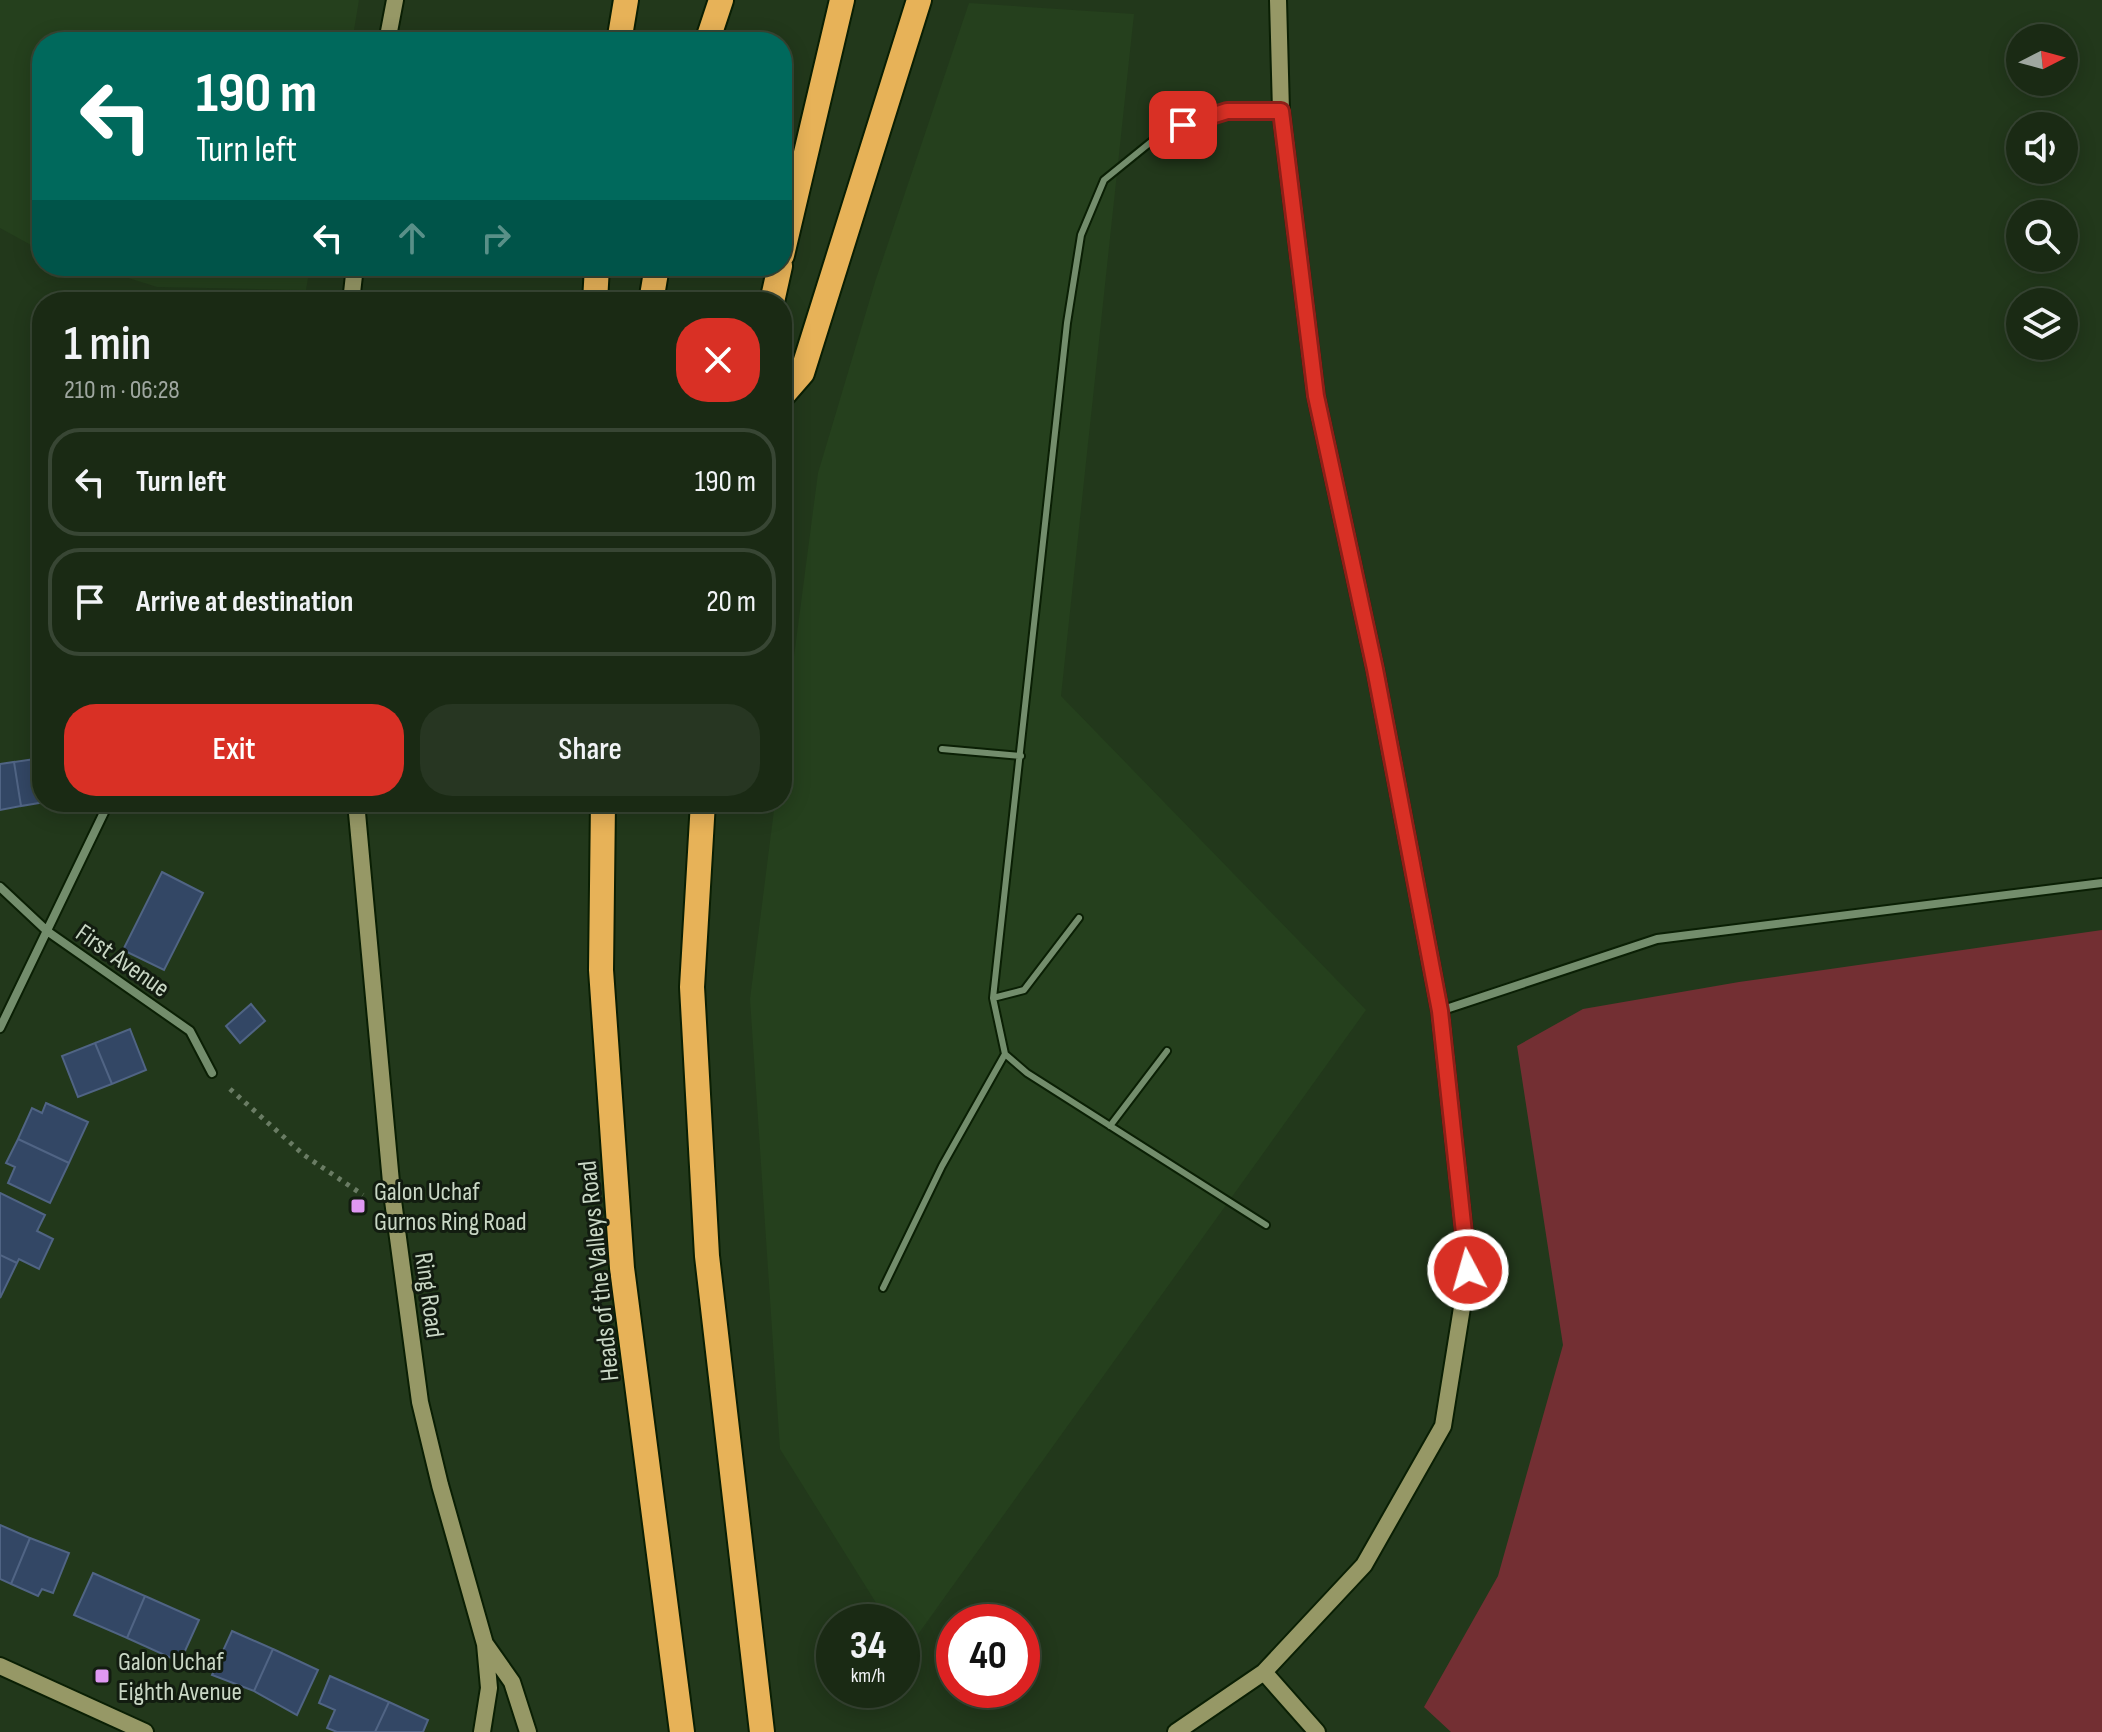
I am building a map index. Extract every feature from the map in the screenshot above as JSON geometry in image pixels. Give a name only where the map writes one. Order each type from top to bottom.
[{"type":"highway","points":[[621,32],[626,0]]},
{"type":"highway","points":[[710,32],[721,0]]},
{"type":"highway","points":[[792,212],[842,0]]},
{"type":"highway","points":[[792,384],[802,373],[919,0]]},
{"type":"highway","name":"Heads of the Valleys Road","points":[[603,812],[601,970],[622,1268],[682,1732]]},
{"type":"highway","points":[[702,812],[692,987],[707,1256],[762,1732]]},
{"type":"street","points":[[389,32],[395,0]]},
{"type":"street","points":[[1176,1732],[1264,1672],[1364,1565],[1443,1426],[1468,1270],[1440,1011],[1375,669],[1316,396],[1281,111],[1278,0]]},
{"type":"street","points":[[0,1028],[104,812]]},
{"type":"street","name":"Ring Road","points":[[357,812],[392,1193],[420,1402],[485,1644],[489,1688],[482,1732]]},
{"type":"street","points":[[1440,1011],[1657,939],[2102,883]]},
{"type":"street","name":"First Avenue","points":[[0,887],[47,931],[190,1031],[212,1073]]},
{"type":"street","name":"Ring Road","points":[[485,1644],[512,1682],[528,1732]]},
{"type":"street","points":[[0,1666],[145,1732]]},
{"type":"street","points":[[1264,1672],[1317,1732]]},
{"type":"lane","points":[[1266,1225],[1027,1073],[1005,1054],[993,998],[1067,323],[1081,235],[1104,180],[1162,133],[1227,111],[1281,111]]},
{"type":"lane","points":[[942,749],[1021,756]]},
{"type":"lane","points":[[993,998],[1024,990],[1079,918]]},
{"type":"lane","points":[[1110,1126],[1167,1051]]},
{"type":"lane","points":[[883,1288],[942,1166],[1005,1054]]},
{"type":"path","points":[[212,1073],[304,1155],[365,1196],[392,1193]]},
{"type":"shaded area","points":[[0,0],[359,0],[354,32],[32,32],[32,246],[0,228]]},
{"type":"shaded area","points":[[969,3],[1134,14],[1061,696],[1366,1010],[940,1604],[936,1604],[936,1609],[920,1631],[920,1604],[877,1604],[780,1449],[750,999],[774,812],[792,812],[792,672],[818,473],[875,282]]},
{"type":"shaded area","points":[[122,276],[308,276],[306,290],[157,287]]},
{"type":"shaded area","points":[[2102,930],[2102,1732],[1451,1732],[1424,1707],[1498,1576],[1563,1345],[1517,1046],[1583,1009],[1739,982]]},
{"type":"building","points":[[32,759],[32,804],[21,806],[14,762]]},
{"type":"building","points":[[14,762],[21,806],[0,810],[0,764]]},
{"type":"building","points":[[162,872],[203,893],[164,970],[123,950]]},
{"type":"building","points":[[251,1004],[265,1021],[240,1043],[226,1026]]},
{"type":"building","points":[[130,1029],[146,1070],[112,1084],[95,1043]]},
{"type":"building","points":[[95,1043],[112,1084],[78,1097],[62,1056]]},
{"type":"building","points":[[46,1103],[88,1122],[69,1163],[18,1139],[32,1108],[42,1113]]},
{"type":"building","points":[[18,1139],[69,1163],[50,1203],[8,1183],[15,1167],[6,1163]]},
{"type":"building","points":[[0,1193],[45,1215],[37,1231],[53,1239],[39,1269],[19,1259],[17,1263],[0,1255]]},
{"type":"building","points":[[0,1255],[17,1263],[0,1298]]},
{"type":"building","points":[[0,1525],[30,1538],[11,1584],[0,1579]]},
{"type":"building","points":[[30,1538],[69,1553],[53,1593],[42,1589],[38,1596],[11,1584]]},
{"type":"building","points":[[93,1573],[145,1596],[127,1638],[74,1615]]},
{"type":"building","points":[[145,1596],[199,1620],[180,1662],[127,1638]]},
{"type":"building","points":[[232,1631],[273,1649],[254,1691],[212,1675]]},
{"type":"building","points":[[273,1649],[318,1670],[297,1715],[254,1691]]},
{"type":"building","points":[[330,1676],[389,1702],[375,1732],[337,1732],[327,1728],[335,1710],[319,1703]]},
{"type":"building","points":[[389,1702],[428,1720],[423,1732],[375,1732]]},
{"type":"place","name":"Galon Uchaf Gurnos Ring Road","points":[[358,1206]]},
{"type":"place","name":"Galon Uchaf Eighth Avenue","points":[[102,1676]]},
{"type":"route","points":[[1183,125],[1227,111],[1281,111],[1316,396],[1375,669],[1440,1011],[1468,1270]]}]
